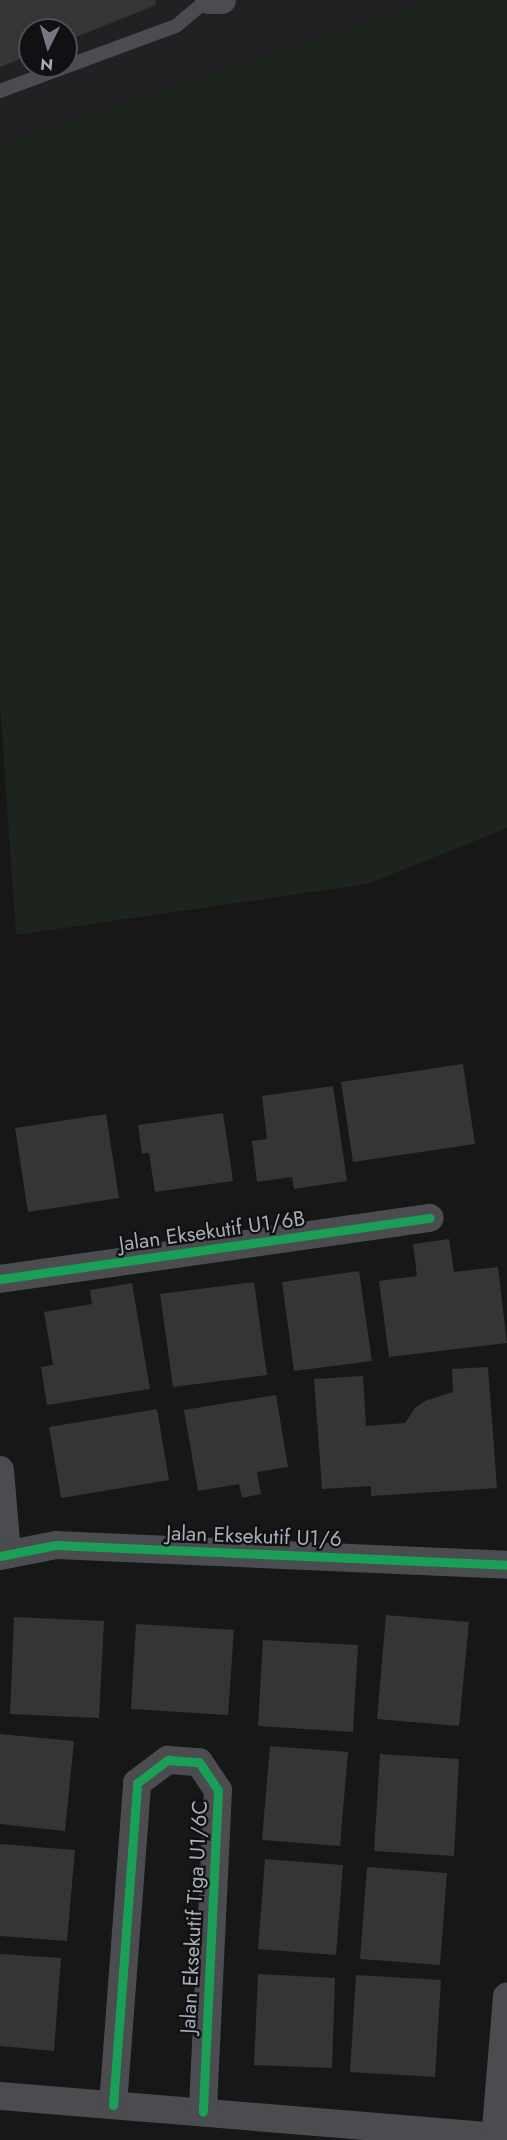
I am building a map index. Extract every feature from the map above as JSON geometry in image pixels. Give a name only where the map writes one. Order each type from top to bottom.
[{"type":"street","points":[[208,0],[222,0]]},
{"type":"street","name":"Jalan Eksekutif U1/6B","points":[[0,1279],[430,1218]]},
{"type":"street","points":[[0,1470],[4,1554]]},
{"type":"street","name":"Jalan Eksekutif U1/6","points":[[4,1554],[56,1545],[507,1565]]},
{"type":"street","name":"Jalan Eksekutif Tiga U1/6C","points":[[113,2105],[137,1783],[168,1760],[199,1762],[218,1790],[203,2112]]},
{"type":"street","points":[[0,2096],[495,2138],[507,1997]]},
{"type":"lane","points":[[0,91],[176,26],[208,0]]},
{"type":"shaded area","points":[[0,0],[430,0],[0,146]]},
{"type":"shaded area","points":[[430,0],[507,0],[507,828],[367,884],[16,935],[0,704],[0,146]]},
{"type":"building","points":[[0,0],[155,0],[156,5],[78,36],[78,18],[18,18],[18,60],[0,67]]},
{"type":"building","points":[[463,1064],[475,1144],[353,1162],[341,1082]]},
{"type":"building","points":[[333,1086],[347,1181],[294,1189],[292,1177],[257,1182],[252,1141],[267,1139],[262,1096]]},
{"type":"building","points":[[223,1113],[233,1181],[155,1192],[149,1153],[142,1154],[138,1125]]},
{"type":"building","points":[[106,1114],[119,1198],[28,1212],[15,1128]]},
{"type":"building","points":[[449,1239],[454,1272],[498,1267],[507,1343],[389,1357],[379,1281],[417,1276],[413,1244]]},
{"type":"building","points":[[359,1271],[372,1361],[294,1371],[282,1282]]},
{"type":"building","points":[[254,1282],[267,1375],[173,1387],[160,1294]]},
{"type":"building","points":[[132,1283],[150,1389],[47,1405],[41,1367],[53,1365],[44,1312],[92,1304],[90,1290]]},
{"type":"building","points":[[488,1367],[497,1488],[371,1496],[371,1486],[322,1489],[314,1379],[363,1376],[366,1426],[405,1423],[415,1408],[425,1401],[453,1392],[452,1369]]},
{"type":"building","points":[[276,1395],[288,1467],[257,1472],[261,1494],[242,1498],[239,1484],[198,1491],[184,1410]]},
{"type":"building","points":[[157,1409],[169,1480],[61,1498],[49,1427]]},
{"type":"building","points":[[386,1615],[469,1622],[459,1726],[377,1719]]},
{"type":"building","points":[[14,1617],[104,1621],[99,1718],[10,1714]]},
{"type":"building","points":[[136,1624],[234,1630],[228,1715],[131,1709]]},
{"type":"building","points":[[263,1640],[358,1645],[353,1732],[258,1726]]},
{"type":"building","points":[[0,1734],[74,1741],[65,1831],[0,1824]]},
{"type":"building","points":[[270,1746],[348,1752],[340,1846],[262,1840]]},
{"type":"building","points":[[380,1754],[459,1759],[454,1856],[374,1851]]},
{"type":"building","points":[[0,1844],[75,1850],[67,1941],[0,1936]]},
{"type":"building","points":[[265,1859],[343,1865],[336,1955],[258,1949]]},
{"type":"building","points":[[367,1867],[447,1873],[440,1965],[360,1959]]},
{"type":"building","points":[[0,1954],[61,1958],[54,2051],[0,2046]]},
{"type":"building","points":[[258,1974],[335,1978],[332,2068],[254,2065]]},
{"type":"building","points":[[356,1975],[441,1980],[435,2077],[350,2072]]},
{"type":"cycle path","points":[[0,1279],[430,1218]]},
{"type":"cycle path","points":[[0,1556],[56,1545],[507,1565]]},
{"type":"cycle path","points":[[113,2105],[137,1783],[168,1760],[199,1762],[218,1790],[203,2112]]}]
